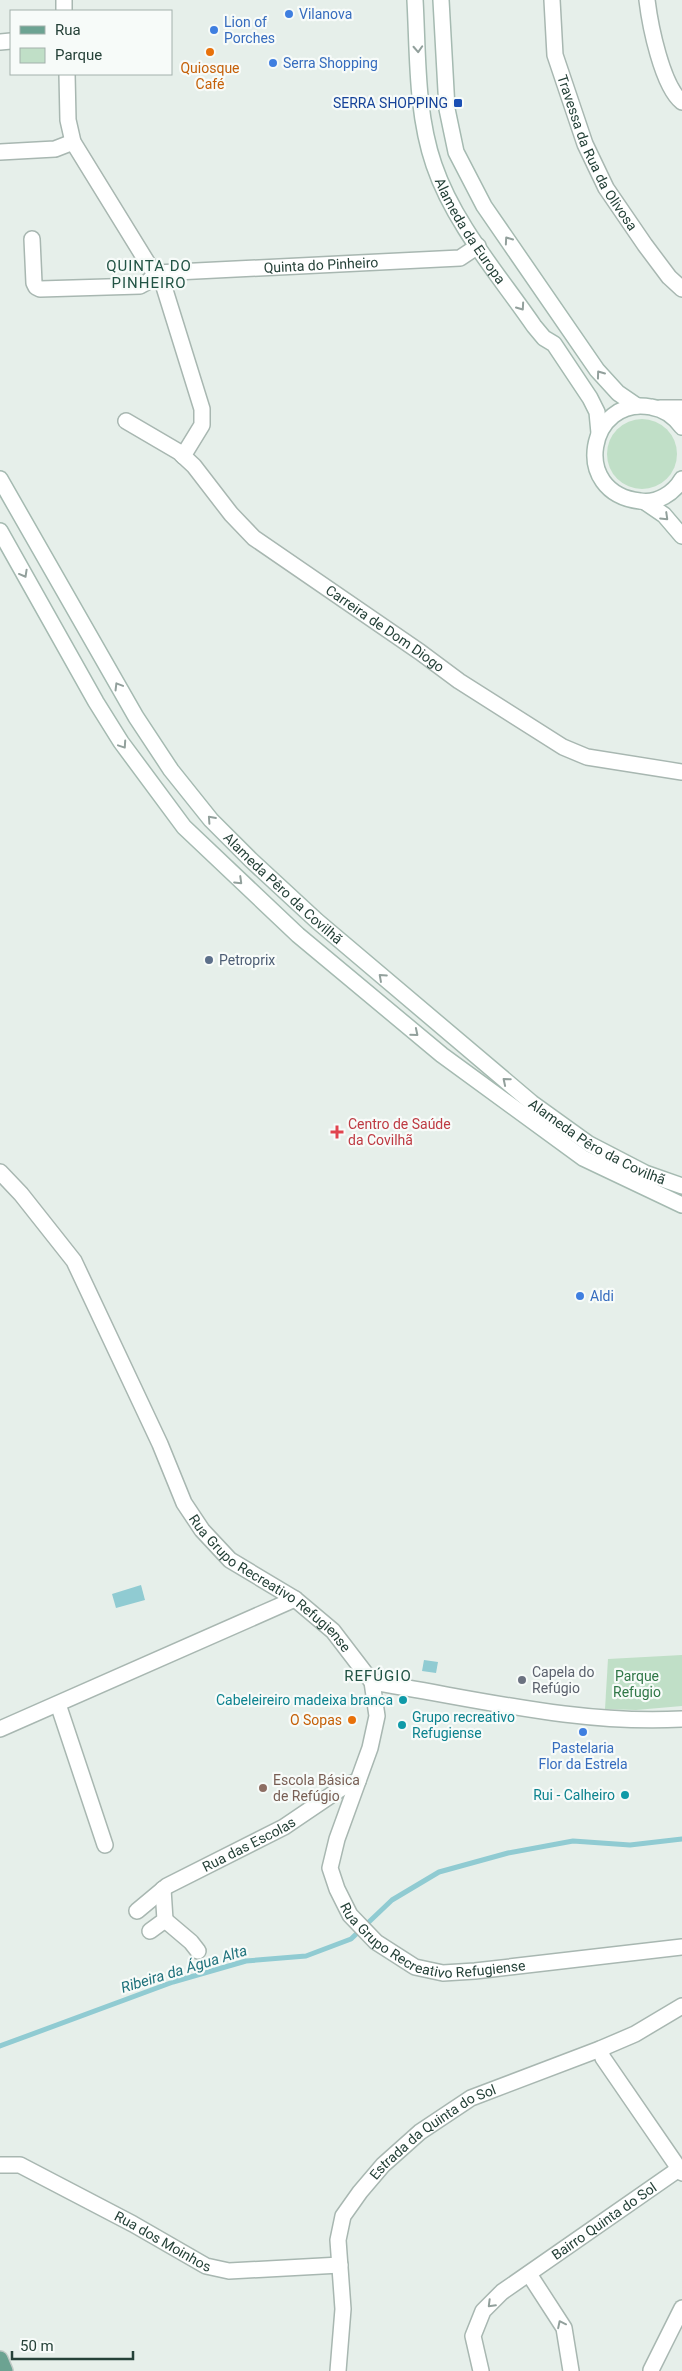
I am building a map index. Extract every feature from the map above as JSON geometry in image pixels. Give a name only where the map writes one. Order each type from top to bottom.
[{"type":"main road","points":[[0,2359],[5,2371]]},
{"type":"street","name":"Alameda da Europa","points":[[415,0],[420,93],[427,140],[434,166],[447,194],[478,246],[534,326],[544,338],[554,344],[590,398],[597,412],[599,433],[595,446],[594,460],[598,473],[606,485],[618,495],[630,500],[645,502],[664,515],[682,536]]},
{"type":"street","name":"Alameda da Europa","points":[[441,0],[447,109],[456,152],[464,170],[484,206],[597,370],[618,393],[636,406]]},
{"type":"street","name":"Travessa da Rua da Olivosa","points":[[552,0],[555,55],[585,144],[606,188],[669,277],[682,289]]},
{"type":"street","points":[[647,0],[654,35],[669,85],[676,98],[682,102]]},
{"type":"street","points":[[67,75],[68,120],[73,142],[150,268],[158,274],[202,409],[202,425],[183,456]]},
{"type":"street","points":[[0,152],[55,149],[73,142]]},
{"type":"street","name":"Quinta do Pinheiro","points":[[32,239],[34,283],[40,289],[140,286],[158,274],[460,258],[478,246]]},
{"type":"street","points":[[599,433],[604,424],[615,415],[636,406],[682,408]]},
{"type":"street","points":[[660,408],[671,414],[682,427]]},
{"type":"street","name":"Carreira de Dom Diogo","points":[[126,421],[149,433],[183,456],[200,473],[231,514],[254,538],[459,681],[501,708],[563,746],[587,757],[682,772]]},
{"type":"street","name":"Alameda Pêro da Covilhã","points":[[0,479],[136,716],[172,770],[211,820],[317,921],[532,1103],[589,1144],[645,1172],[682,1186]]},
{"type":"street","points":[[645,502],[670,493],[682,479]]},
{"type":"street","name":"Alameda Pêro da Covilhã","points":[[0,532],[96,702],[121,742],[184,827],[298,935],[442,1055],[583,1158],[682,1205]]},
{"type":"street","name":"Rua Grupo Recreativo Refugiense","points":[[0,1172],[21,1194],[74,1262],[160,1444],[184,1504],[202,1530],[230,1560],[295,1600],[333,1631],[372,1682],[377,1716],[370,1748],[337,1839],[330,1868],[337,1890],[350,1915],[376,1942],[415,1967],[443,1973],[464,1973],[682,1947]]},
{"type":"street","points":[[0,1729],[295,1600]]},
{"type":"street","points":[[372,1682],[569,1715],[635,1720],[682,1719]]},
{"type":"street","points":[[58,1704],[105,1846]]},
{"type":"street","name":"Rua das Escolas","points":[[137,1911],[163,1888],[284,1827],[346,1785],[358,1781]]},
{"type":"street","points":[[163,1888],[165,1920],[192,1942],[198,1951]]},
{"type":"street","points":[[150,1931],[165,1920]]},
{"type":"street","name":"Estrada da Quinta do Sol","points":[[338,2371],[343,2309],[338,2240],[343,2216],[360,2192],[383,2166],[420,2132],[471,2098],[600,2050],[635,2034],[682,2006]]},
{"type":"street","name":"Bairro Quinta do Sol","points":[[481,2371],[473,2336],[483,2311],[502,2292],[680,2171],[603,2058],[600,2050]]},
{"type":"street","name":"Rua dos Moinhos","points":[[0,2165],[20,2165],[133,2224],[206,2266],[230,2271],[340,2265]]},
{"type":"street","points":[[530,2274],[564,2328],[571,2371]]},
{"type":"street","points":[[651,2370],[682,2308]]},
{"type":"green space","points":[[642,419],[655,422],[667,429],[674,441],[677,454],[674,467],[667,479],[655,486],[642,489],[629,486],[617,479],[610,467],[607,454],[610,441],[617,429],[629,422]]},
{"type":"green space","name":"Parque Refugio","points":[[682,1655],[682,1706],[636,1710],[605,1709],[608,1659]]},
{"type":"water","points":[[141,1585],[145,1600],[116,1608],[112,1594]]},
{"type":"water","points":[[424,1660],[438,1662],[436,1673],[422,1671]]},
{"type":"waterway","name":"Ribeira da Água Alta","points":[[0,2046],[173,1982],[246,1961],[306,1956],[351,1939],[392,1900],[439,1872],[508,1853],[573,1841],[630,1845],[682,1839]]},
{"type":"place","name":"Vilanova","points":[[289,14]]},
{"type":"place","name":"Lion of Porches","points":[[214,30]]},
{"type":"place","name":"Quiosque Café","points":[[210,52]]},
{"type":"place","name":"Serra Shopping","points":[[273,63]]},
{"type":"place","name":"SERRA SHOPPING","points":[[458,103]]},
{"type":"place","name":"Petroprix","points":[[209,960]]},
{"type":"place","name":"Centro de Saúde da Covilhã","points":[[337,1132]]},
{"type":"place","name":"Aldi","points":[[580,1296]]},
{"type":"place","name":"Capela do Refúgio","points":[[522,1680]]},
{"type":"place","name":"Cabeleireiro madeixa branca","points":[[403,1700]]},
{"type":"place","name":"O Sopas","points":[[352,1720]]},
{"type":"place","name":"Grupo recreativo Refugiense","points":[[402,1725]]},
{"type":"place","name":"Pastelaria Flor da Estrela","points":[[583,1732]]},
{"type":"place","name":"Escola Básica de Refúgio","points":[[263,1788]]},
{"type":"place","name":"Rui - Calheiro","points":[[625,1795]]},
{"type":"district","name":"QUINTA DO PINHEIRO","points":[[149,274]]},
{"type":"district","name":"REFÚGIO","points":[[378,1676]]}]
